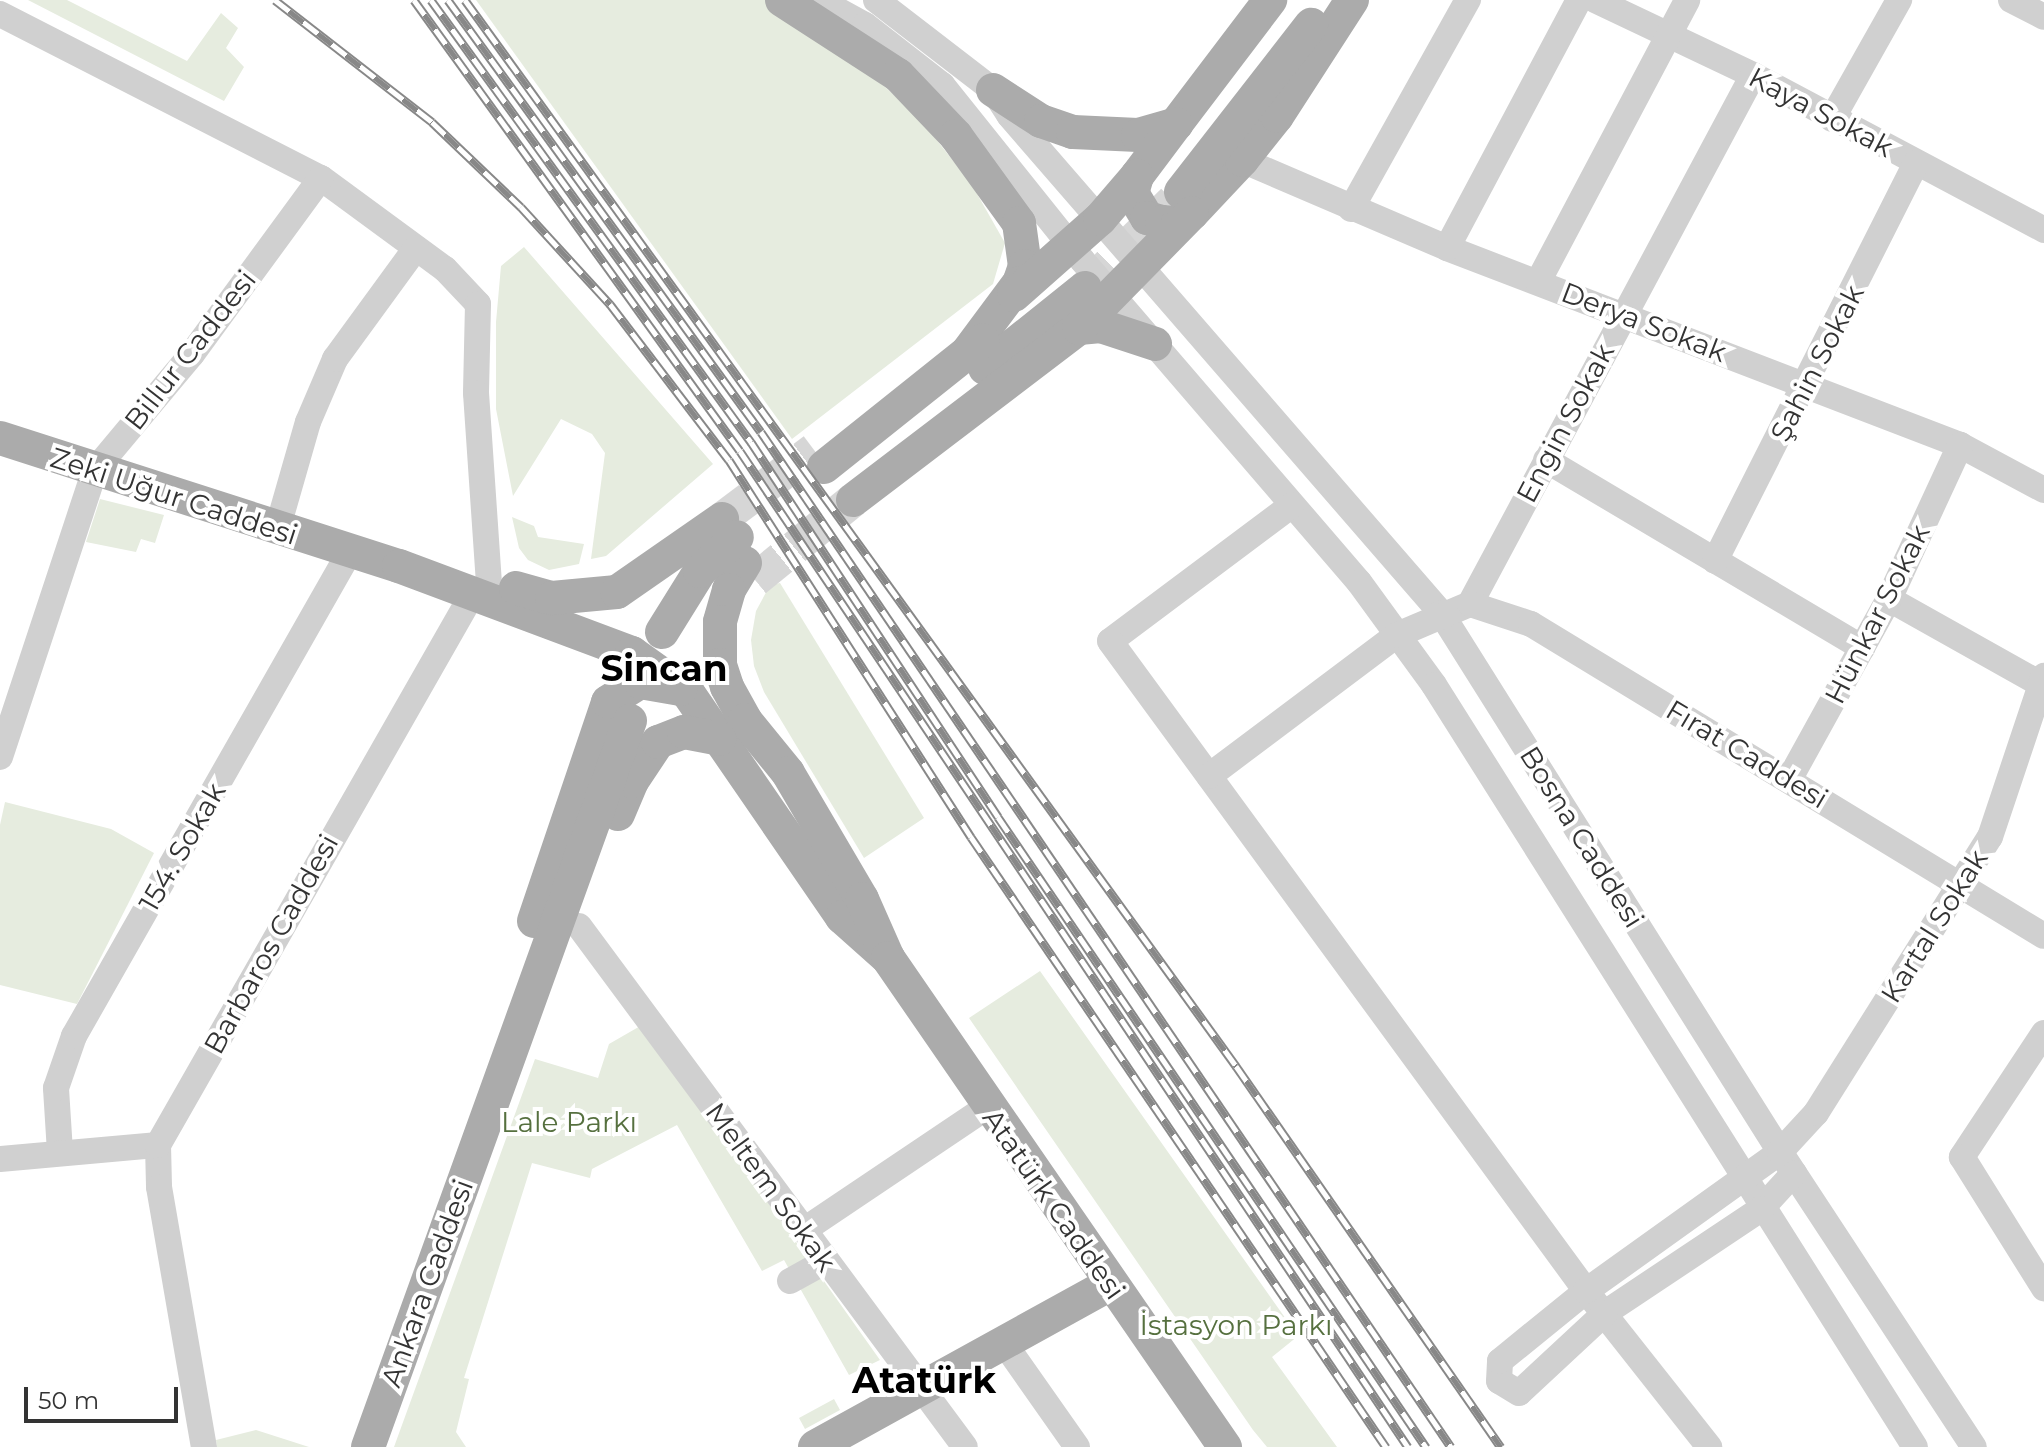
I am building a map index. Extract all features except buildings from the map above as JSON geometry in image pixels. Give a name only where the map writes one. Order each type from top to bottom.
[{"type":"main road","points":[[782,0],[898,75],[956,136],[1008,204],[1025,242],[1025,266],[1005,303],[966,354]]},
{"type":"main road","points":[[1168,191],[1176,124],[1270,0]]},
{"type":"main road","points":[[1005,303],[1084,275],[1139,266],[1168,191],[1296,0]]},
{"type":"main road","points":[[1168,191],[1236,127],[1326,0]]},
{"type":"main road","points":[[1079,328],[1084,275],[1100,219],[1242,160],[1277,116],[1352,0]]},
{"type":"main road","points":[[993,90],[1041,121],[1073,132],[1138,135],[1176,124]]},
{"type":"main road","points":[[833,475],[879,405],[933,380],[966,354],[1084,275]]},
{"type":"main road","points":[[833,475],[1084,275]]},
{"type":"main road","points":[[833,475],[1079,328],[1101,326],[1155,344]]},
{"type":"main road","name":"Zeki Uğur Caddesi","points":[[0,438],[416,573]]},
{"type":"main road","points":[[416,573],[489,583],[552,598],[617,592],[740,550]]},
{"type":"main road","points":[[662,632],[700,571],[740,550]]},
{"type":"main road","points":[[740,550],[720,622],[720,665],[745,720],[788,773],[862,899],[888,958]]},
{"type":"main road","points":[[349,553],[374,573],[537,632],[605,664],[615,679],[619,712]]},
{"type":"main road","points":[[416,573],[598,638],[658,669],[688,693],[842,917],[888,958]]},
{"type":"main road","points":[[487,1119],[486,1061],[619,712],[640,682],[667,683],[688,693]]},
{"type":"main road","points":[[487,1119],[525,1075],[621,807],[648,753],[668,736],[684,732],[719,739]]},
{"type":"main road","name":"Atatürk Caddesi","points":[[888,958],[987,1107],[1225,1447]]},
{"type":"main road","name":"Ankara Caddesi","points":[[368,1447],[487,1119]]},
{"type":"main road","points":[[815,1447],[850,1438],[924,1387],[1110,1284]]},
{"type":"street","name":"Bosna Caddesi","points":[[819,0],[865,25],[942,85],[1084,275],[1155,344],[1397,635],[1915,1447]]},
{"type":"street","name":"Bosna Caddesi","points":[[876,0],[993,90],[1139,266],[1441,613],[1787,1163],[1974,1447]]},
{"type":"street","points":[[1351,209],[1468,0]]},
{"type":"street","points":[[1447,248],[1579,0]]},
{"type":"street","name":"Kaya Sokak","points":[[1595,0],[1753,75],[2044,230]]},
{"type":"street","points":[[1538,282],[1687,0]]},
{"type":"street","points":[[1832,119],[1899,0]]},
{"type":"street","points":[[2011,0],[2044,17]]},
{"type":"street","points":[[0,14],[321,178],[416,248],[478,304],[476,393],[489,583]]},
{"type":"street","name":"Engin Sokak","points":[[1470,604],[1753,75]]},
{"type":"street","name":"Derya Sokak","points":[[1242,160],[1447,248],[1623,313],[1960,445],[2044,490]]},
{"type":"street","name":"Şahin Sokak","points":[[1715,561],[1808,385],[1916,163]]},
{"type":"street","name":"Billur Caddesi","points":[[0,757],[95,470],[192,354],[321,178]]},
{"type":"street","points":[[277,530],[308,422],[335,359],[416,248]]},
{"type":"street","name":"Hünkar Sokak","points":[[1789,780],[1889,599],[1960,445]]},
{"type":"street","points":[[1546,460],[1862,648]]},
{"type":"street","points":[[1292,505],[1110,641],[1586,1291],[1709,1447]]},
{"type":"street","name":"154. Sokak","points":[[60,1152],[56,1088],[74,1036],[349,553]]},
{"type":"street","points":[[1889,599],[2043,682]]},
{"type":"street","points":[[1209,776],[1397,635],[1441,613],[1470,604]]},
{"type":"street","name":"Fırat Caddesi","points":[[1470,604],[1531,624],[1963,882],[2044,936]]},
{"type":"street","name":"Barbaros Caddesi","points":[[158,1145],[465,607]]},
{"type":"street","name":"Kartal Sokak","points":[[1586,1291],[1500,1361],[1499,1381],[1519,1393],[1605,1313],[1761,1209],[1816,1113],[1990,837],[2043,682]]},
{"type":"street","name":"Meltem Sokak","points":[[579,926],[804,1230],[824,1262],[924,1387],[965,1447]]},
{"type":"street","points":[[2044,1033],[1962,1157],[2044,1288]]},
{"type":"street","points":[[804,1230],[987,1107]]},
{"type":"street","points":[[0,1159],[158,1145],[159,1187],[204,1447]]},
{"type":"street","points":[[1586,1291],[1742,1175],[1787,1163]]},
{"type":"street","points":[[790,1281],[824,1262]]},
{"type":"street","points":[[1004,1343],[1077,1447]]},
{"type":"green space","points":[[28,0],[67,0],[187,61],[221,13],[238,28],[226,48],[244,67],[224,101]]},
{"type":"green space","points":[[476,0],[766,0],[877,79],[925,125],[972,185],[1005,243],[993,284],[792,439]]},
{"type":"green space","points":[[524,247],[713,464],[606,556],[591,559],[605,453],[592,434],[561,419],[513,496],[496,409],[496,322],[501,266]]},
{"type":"green space","points":[[100,499],[164,515],[155,543],[141,539],[136,552],[86,542]]},
{"type":"green space","points":[[512,517],[534,526],[538,537],[584,544],[579,564],[549,570],[528,560],[519,548]]},
{"type":"green space","points":[[780,583],[924,818],[864,858],[764,692],[754,666],[751,640],[756,611],[770,585]]},
{"type":"green space","points":[[5,802],[111,829],[154,853],[77,1004],[0,985],[0,825]]},
{"type":"green space","name":"İstasyon Parkı","points":[[1040,971],[1298,1336],[1272,1357],[1337,1447],[1267,1447],[969,1018]]},
{"type":"green space","name":"Lale Parkı","points":[[642,1025],[880,1360],[849,1375],[784,1260],[762,1271],[677,1125],[592,1169],[590,1178],[532,1163],[464,1378],[469,1379],[456,1432],[466,1447],[394,1447],[535,1059],[598,1078],[609,1044]]},
{"type":"green space","points":[[834,1399],[840,1410],[805,1429],[799,1418]]},
{"type":"green space","points":[[256,1430],[309,1447],[217,1447],[216,1440]]},
{"type":"tunnel","points":[[1085,288],[1173,201]]},
{"type":"tunnel","points":[[722,519],[814,450]]},
{"type":"tunnel","points":[[755,580],[853,500]]},
{"type":"railway","points":[[275,0],[432,122],[521,207],[610,304],[729,460],[971,837],[1386,1447]]},
{"type":"railway","points":[[414,0],[740,451],[1408,1447]]},
{"type":"railway","points":[[431,0],[751,442],[998,817],[1426,1447]]},
{"type":"railway","points":[[448,0],[761,432],[1451,1447]]},
{"type":"railway","points":[[465,0],[1236,1066],[1501,1447]]},
{"type":"district","name":"Sincan","points":[[664,669]]},
{"type":"district","name":"Atatürk","points":[[924,1381]]}]
